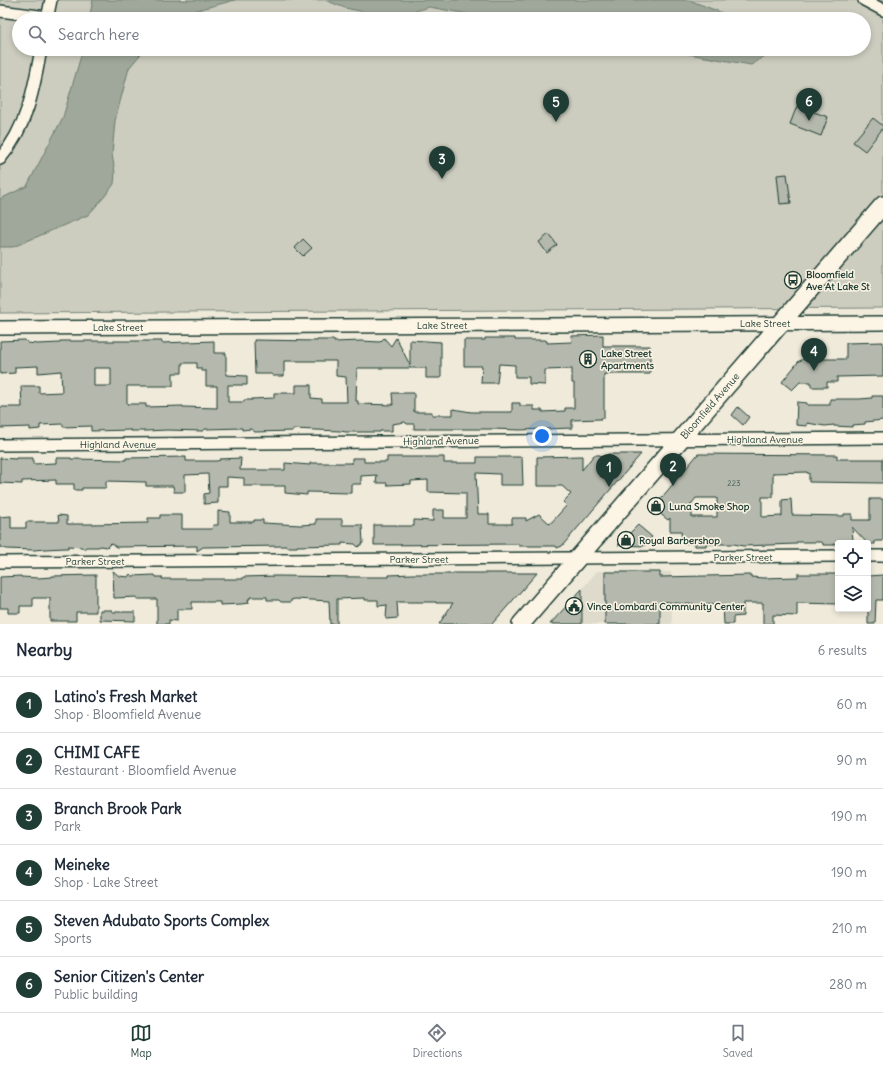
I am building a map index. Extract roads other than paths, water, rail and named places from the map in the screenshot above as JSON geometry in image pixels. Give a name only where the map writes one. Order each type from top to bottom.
[{"type":"main road","name":"Bloomfield Avenue","points":[[521,624],[883,206]]},
{"type":"street","points":[[49,12],[52,0]]},
{"type":"street","points":[[864,0],[883,10]]},
{"type":"street","points":[[0,11],[12,13]]},
{"type":"street","points":[[0,159],[15,139],[26,115],[40,56]]},
{"type":"street","name":"Lake Street","points":[[0,328],[883,322]]},
{"type":"street","name":"Highland Avenue","points":[[0,445],[883,438]]},
{"type":"street","name":"Parker Street","points":[[0,562],[835,556]]},
{"type":"street","points":[[871,556],[883,556]]},
{"type":"place","name":"Senior Citizen's Center","points":[[809,121]]},
{"type":"place","name":"Steven Adubato Sports Complex","points":[[556,122]]},
{"type":"place","name":"Branch Brook Park","points":[[442,179]]},
{"type":"place","name":"Bloomfield Ave At Lake St","points":[[793,280]]},
{"type":"place","name":"Lake Street Apartments","points":[[588,359]]},
{"type":"place","name":"Meineke","points":[[814,371]]},
{"type":"place","name":"CHIMI CAFE","points":[[673,486]]},
{"type":"place","name":"Latino's Fresh Market","points":[[609,487]]},
{"type":"place","name":"Luna Smoke Shop","points":[[656,506]]},
{"type":"place","name":"Royal Barbershop","points":[[626,540]]},
{"type":"place","name":"Vince Lombardi Community Center","points":[[574,606]]}]
